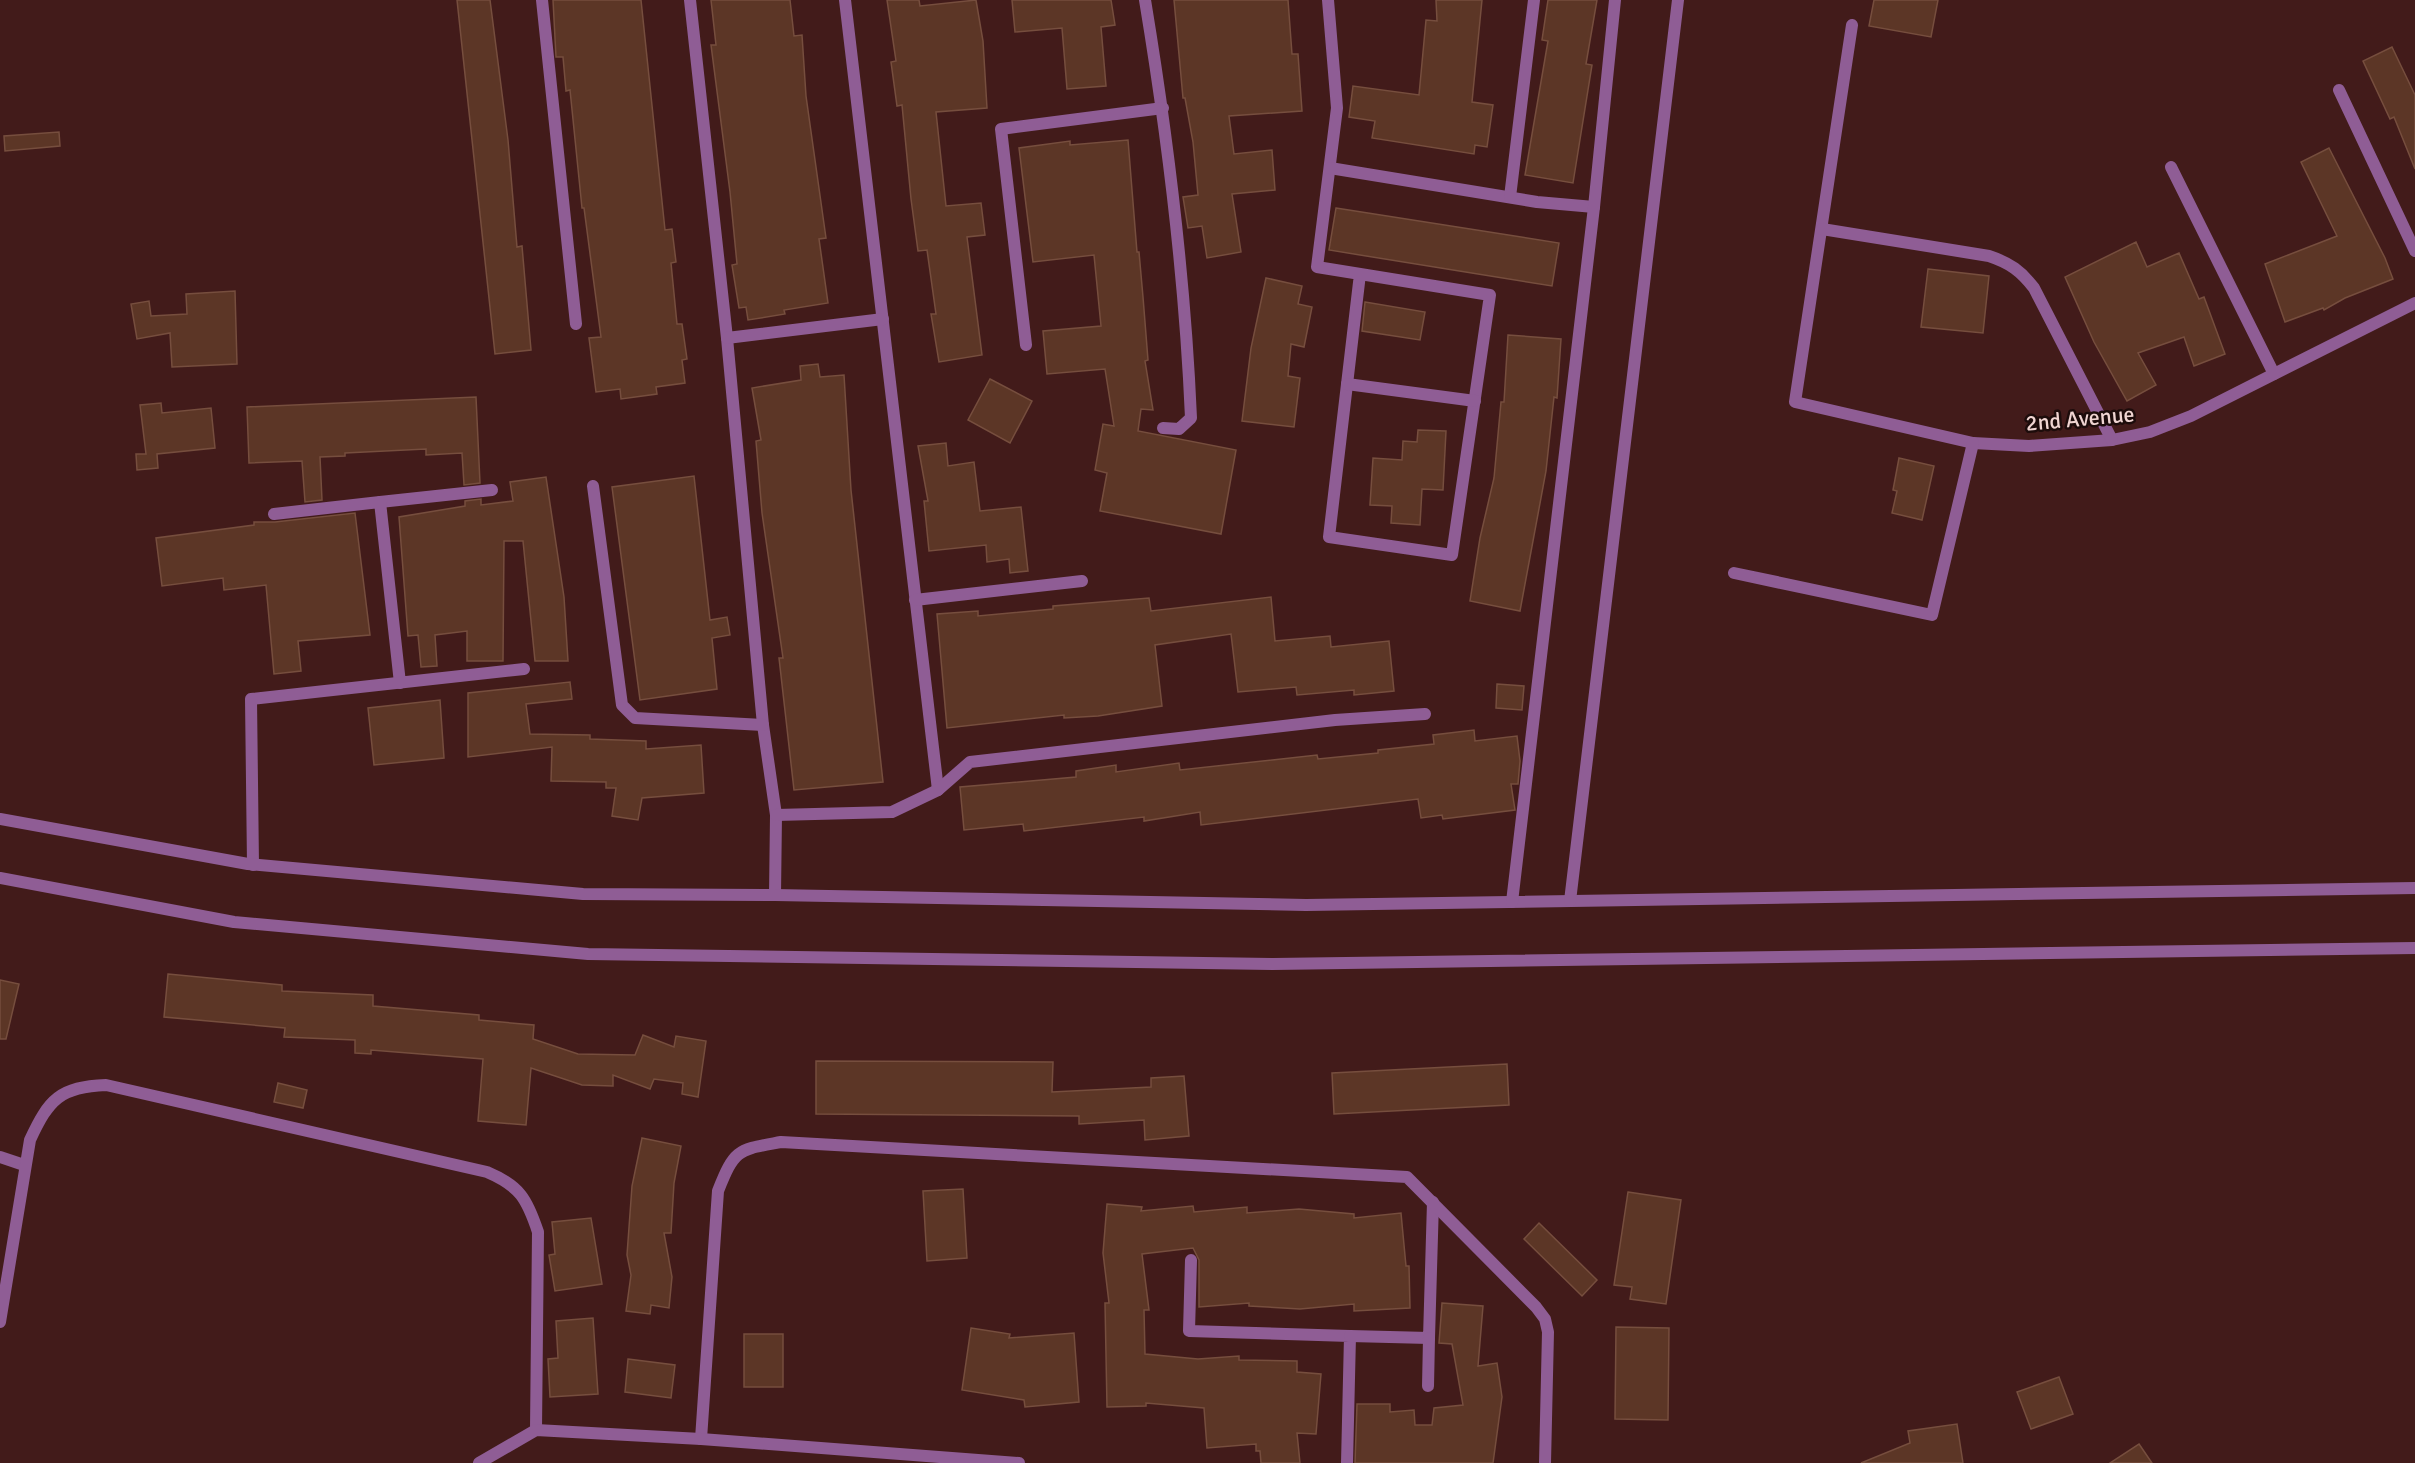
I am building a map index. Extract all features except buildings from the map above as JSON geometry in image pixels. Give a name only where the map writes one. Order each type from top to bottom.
[{"type":"street","points":[[543,0],[576,324]]},
{"type":"street","points":[[690,0],[727,338],[763,725],[776,815],[775,895]]},
{"type":"street","points":[[846,0],[938,790]]},
{"type":"street","points":[[1145,0],[1163,108],[1188,340],[1191,418],[1179,429],[1163,428]]},
{"type":"street","points":[[1328,0],[1337,108],[1317,267],[1490,295],[1452,555],[1329,537],[1360,274]]},
{"type":"street","points":[[1510,197],[1533,0]]},
{"type":"street","points":[[1512,902],[1594,207],[1615,0]]},
{"type":"street","points":[[1570,901],[1678,0]]},
{"type":"street","points":[[1852,25],[1822,229],[1989,256],[2008,263],[2022,273],[2034,288],[2112,440]]},
{"type":"street","points":[[2339,90],[2415,251]]},
{"type":"street","points":[[1026,345],[1001,129],[1163,108]]},
{"type":"street","points":[[2171,167],[2274,374]]},
{"type":"street","points":[[1330,168],[1510,197],[1594,207]]},
{"type":"street","name":"2nd Avenue","points":[[1822,229],[1795,402],[1973,443],[2029,446],[2112,440],[2150,432],[2191,416],[2415,303]]},
{"type":"street","points":[[727,338],[883,319]]},
{"type":"street","points":[[1347,384],[1474,401]]},
{"type":"street","points":[[1734,573],[1932,615],[1973,443]]},
{"type":"street","points":[[593,486],[622,705],[635,718],[763,725]]},
{"type":"street","points":[[274,514],[492,490]]},
{"type":"street","points":[[380,502],[400,683]]},
{"type":"street","points":[[915,600],[1082,581]]},
{"type":"street","points":[[253,865],[251,699],[524,669]]},
{"type":"street","points":[[776,815],[892,812],[938,790],[970,762],[1335,720],[1425,714]]},
{"type":"street","points":[[0,819],[253,865],[583,894],[1306,904],[2415,888]]},
{"type":"street","points":[[0,878],[234,922],[588,954],[1273,964],[2415,948]]},
{"type":"street","points":[[0,1322],[24,1165],[30,1140],[41,1116],[57,1096],[79,1086],[106,1085],[487,1172],[511,1182],[529,1205],[538,1232],[536,1430]]},
{"type":"street","points":[[701,1439],[718,1191],[727,1167],[743,1149],[781,1142],[1407,1177],[1545,1319],[1548,1332],[1545,1463]]},
{"type":"street","points":[[0,1157],[24,1165]]},
{"type":"street","points":[[1428,1386],[1433,1202]]},
{"type":"street","points":[[1191,1260],[1189,1331],[1429,1338]]},
{"type":"street","points":[[1347,1463],[1350,1336]]},
{"type":"street","points":[[479,1463],[536,1430],[701,1439],[1019,1463]]}]
